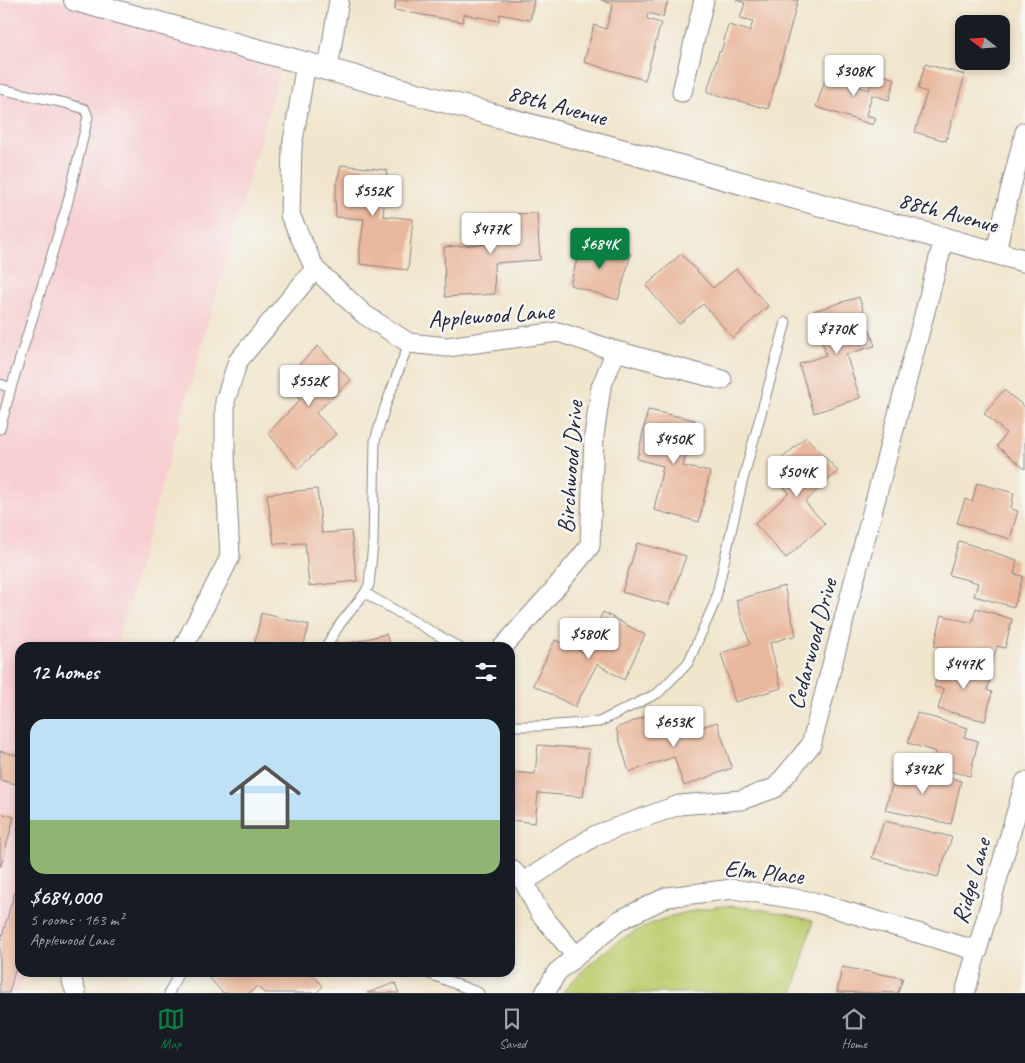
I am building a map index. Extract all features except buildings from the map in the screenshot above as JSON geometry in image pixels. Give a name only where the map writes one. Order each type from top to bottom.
[{"type":"street","name":"88th Avenue","points":[[76,0],[1025,261]]},
{"type":"street","points":[[328,69],[339,0]]},
{"type":"street","points":[[682,92],[704,0]]},
{"type":"street","name":"Applewood Lane","points":[[306,63],[292,147],[290,215],[315,268],[365,315],[409,344],[448,347],[558,332],[616,351],[722,380]]},
{"type":"street","points":[[996,253],[1025,132]]},
{"type":"street","name":"Cedarwood Drive","points":[[524,882],[596,835],[679,805],[741,800],[775,788],[811,745],[944,239]]},
{"type":"street","points":[[186,642],[230,557],[225,456],[225,401],[238,361],[315,268]]},
{"type":"street","name":"Birchwood Drive","points":[[507,642],[590,546],[594,436],[601,388],[616,351]]},
{"type":"street","name":"Ridge Lane","points":[[965,993],[1018,832],[1025,782]]},
{"type":"street","points":[[515,873],[524,882],[540,913],[576,956]]},
{"type":"street","name":"Elm Place","points":[[545,993],[557,972],[620,920],[667,897],[733,889],[814,902],[978,951]]},
{"type":"street","points":[[73,977],[72,981],[76,993]]},
{"type":"lane","points":[[0,89],[85,109],[88,117],[67,205],[0,428]]},
{"type":"lane","points":[[515,726],[599,722],[658,693],[688,663],[715,602],[742,483],[786,322]]},
{"type":"lane","points":[[329,642],[369,585],[375,441],[385,407],[409,344]]},
{"type":"lane","points":[[0,384],[11,388]]},
{"type":"lane","points":[[365,593],[450,642]]},
{"type":"lane","points":[[169,993],[177,977]]},
{"type":"lane","points":[[439,977],[480,993]]},
{"type":"shaded area","points":[[0,0],[54,0],[282,63],[117,642],[15,642],[15,977],[24,977],[19,993],[0,993]]},
{"type":"green space","points":[[722,906],[768,911],[813,921],[793,993],[562,993],[586,967],[625,937],[655,922],[678,914]]}]
